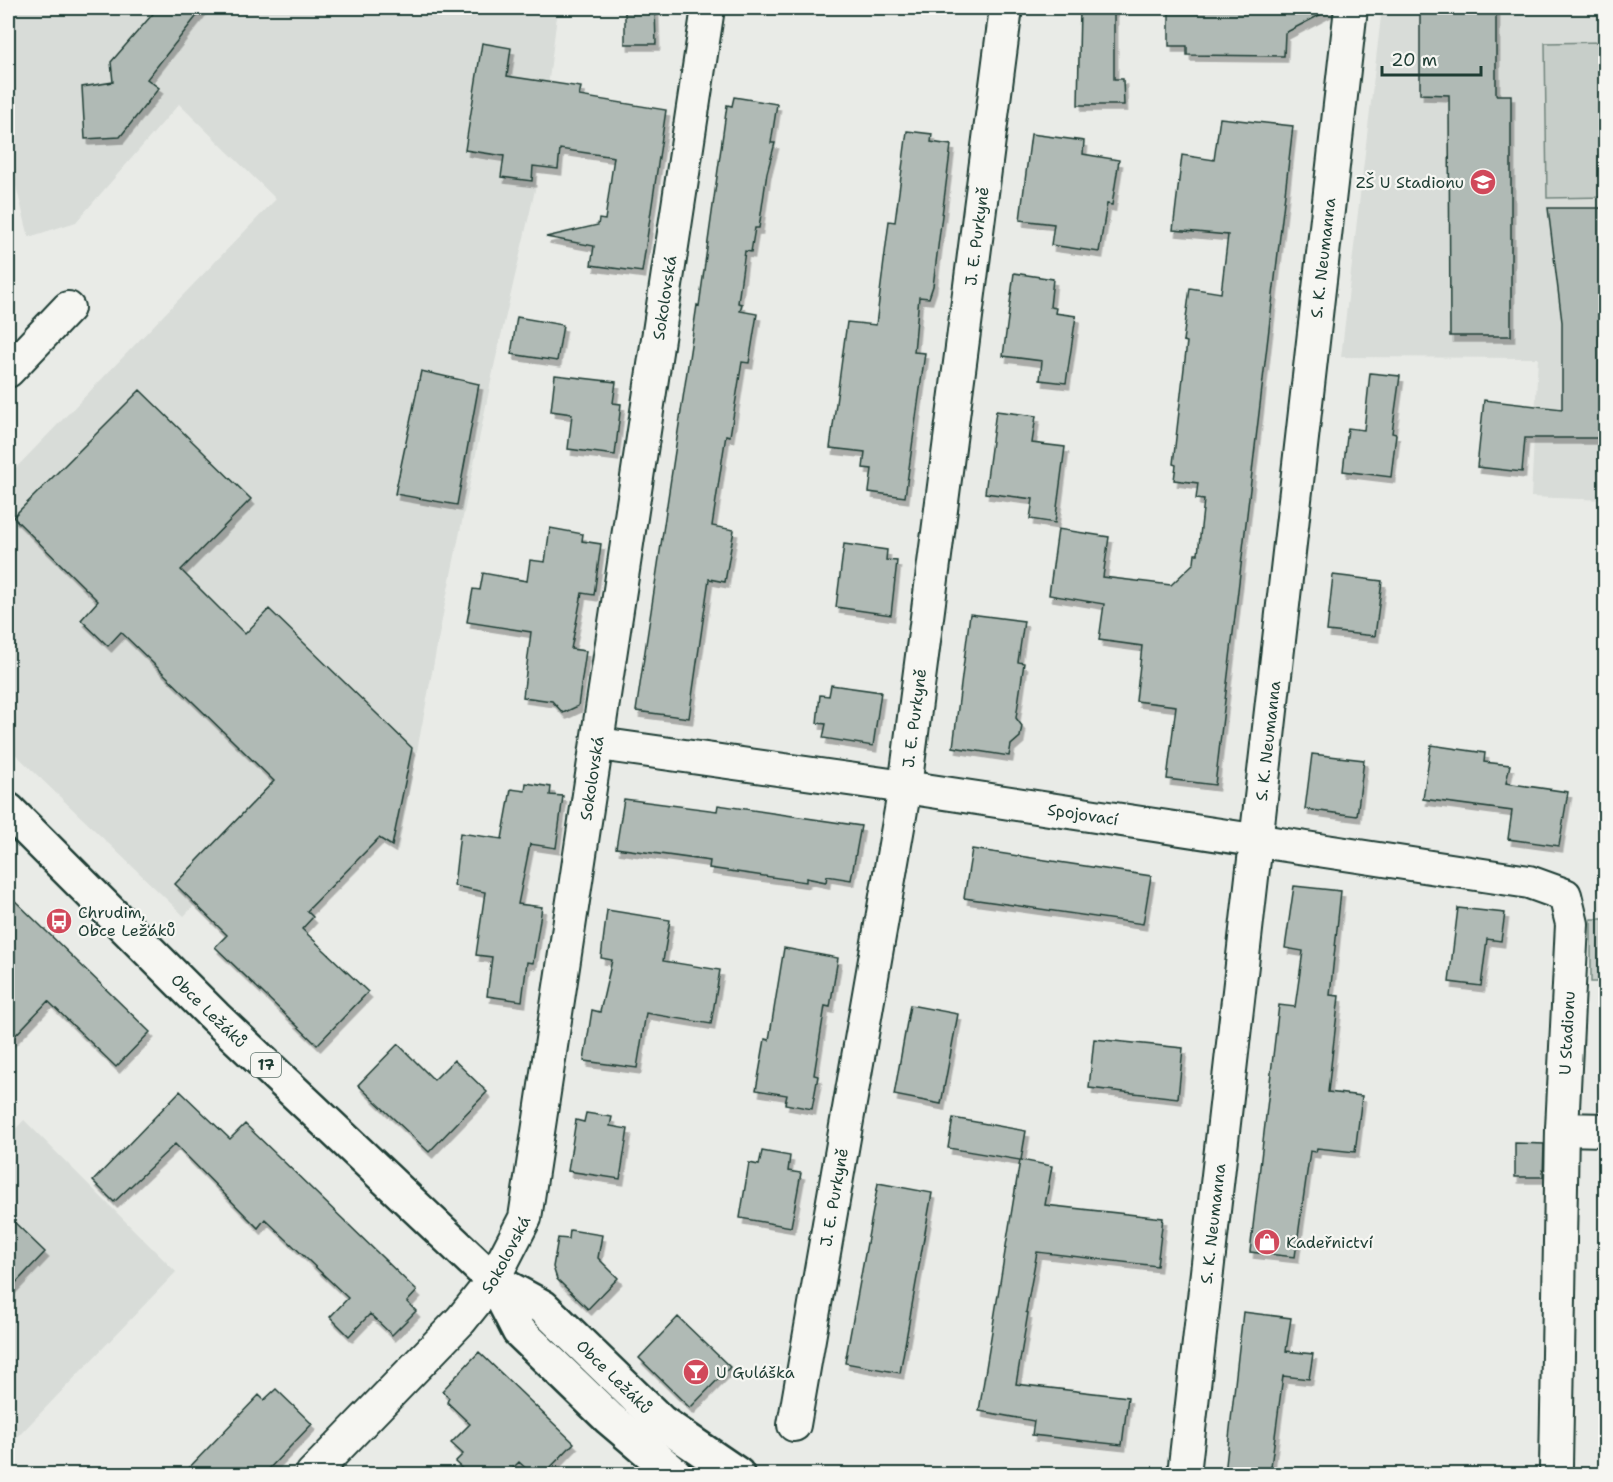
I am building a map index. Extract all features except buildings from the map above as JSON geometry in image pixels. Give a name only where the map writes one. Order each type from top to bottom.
[{"type":"main road","name":"Obce Ležáků","points":[[8,810],[215,1017],[493,1280],[543,1307],[661,1422],[737,1474]]},
{"type":"main road","name":"Obce Ležáků","points":[[493,1280],[519,1331],[618,1426],[675,1474]]},
{"type":"street","name":"Sokolovská","points":[[312,1474],[450,1333],[493,1280],[525,1218],[599,744],[708,8]]},
{"type":"street","name":"J. E. Purkyně","points":[[794,1425],[905,787],[1006,8]]},
{"type":"street","name":"S. K. Neumanna","points":[[1184,1474],[1350,8]]},
{"type":"street","points":[[8,371],[68,308]]},
{"type":"street","name":"Spojovací","points":[[599,744],[905,787],[1529,882],[1565,895]]},
{"type":"street","name":"U Stadionu","points":[[1556,1466],[1562,1129],[1572,924],[1565,895]]},
{"type":"street","points":[[1562,1129],[1605,1130]]},
{"type":"shaded area","points":[[8,8],[558,8],[535,190],[495,362],[445,604],[398,851],[305,791],[184,916],[8,747],[8,476],[276,199],[179,104],[76,222],[29,237],[8,155]]},
{"type":"shaded area","name":"ZŠ U Stadionu","points":[[1382,8],[1605,8],[1605,500],[1531,497],[1538,358],[1341,357]]},
{"type":"shaded area","points":[[1605,42],[1605,197],[1547,198],[1545,43]]},
{"type":"shaded area","points":[[1591,919],[1605,919],[1605,982],[1591,982]]},
{"type":"shaded area","points":[[24,1120],[176,1272],[8,1447],[8,1137]]},
{"type":"place","name":"ZŠ U Stadionu","points":[[1483,182]]},
{"type":"place","name":"Chrudim, Obce Ležáků","points":[[59,921]]},
{"type":"place","name":"Kadeřnictví","points":[[1267,1242]]},
{"type":"place","name":"U Guláška","points":[[696,1372]]}]
